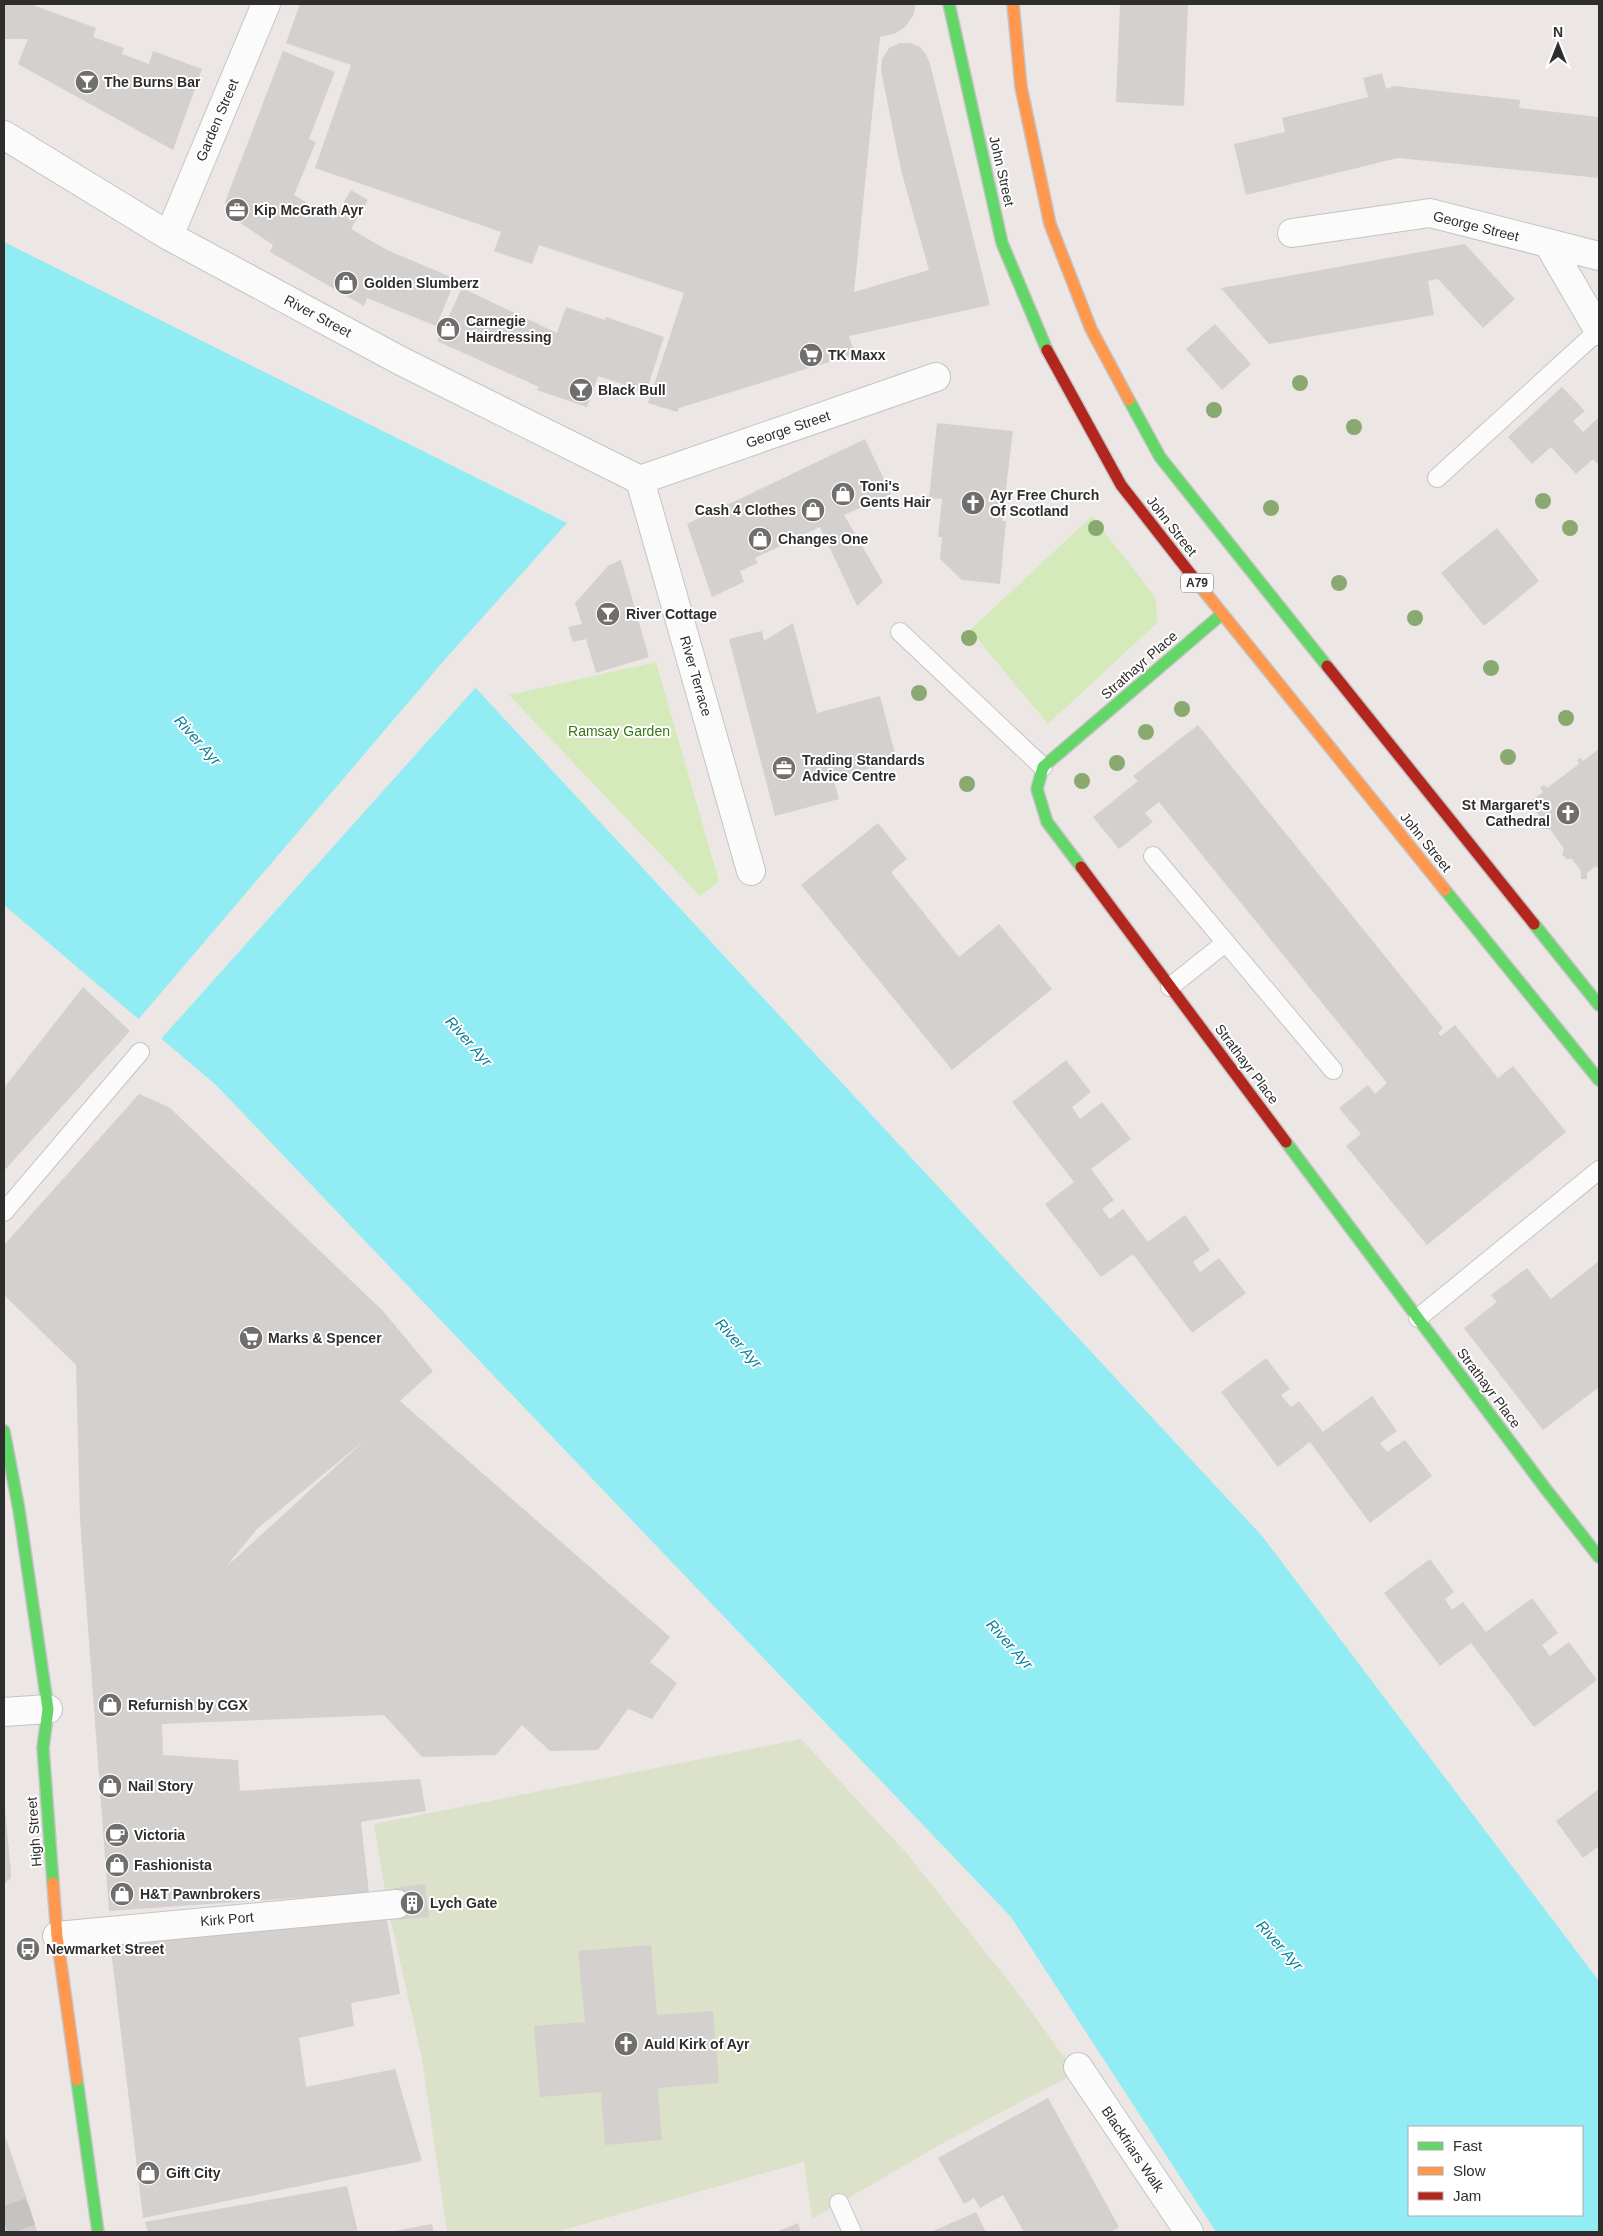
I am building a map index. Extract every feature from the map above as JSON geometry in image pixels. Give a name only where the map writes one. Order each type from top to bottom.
[{"type":"main road","name":"John Street","points":[[949,4],[1002,242],[1050,358],[1121,485],[1222,614],[1599,1080]]},
{"type":"main road","points":[[1013,4],[1021,87],[1050,224],[1091,329],[1160,457],[1599,1005]]},
{"type":"main road","name":"Strathayr Place","points":[[1222,614],[1043,767],[1037,789],[1047,822],[1418,1318],[1599,1556]]},
{"type":"main road","name":"High Street","points":[[4,1432],[19,1510],[48,1709],[43,1748],[58,1936],[98,2232]]},
{"type":"street","name":"Garden Street","points":[[169,236],[266,4]]},
{"type":"street","name":"River Street","points":[[4,135],[169,236],[399,360],[640,480]]},
{"type":"street","name":"George Street","points":[[1292,234],[1430,213],[1549,245],[1599,256]]},
{"type":"street","points":[[1549,245],[1599,330]]},
{"type":"street","name":"George Street","points":[[640,480],[936,377]]},
{"type":"street","name":"River Terrace","points":[[640,480],[751,871]]},
{"type":"street","points":[[4,1712],[48,1709]]},
{"type":"street","name":"Kirk Port","points":[[58,1936],[397,1904]]},
{"type":"street","name":"Blackfriars Walk","points":[[1078,2067],[1189,2232]]},
{"type":"lane","points":[[1438,478],[1599,330]]},
{"type":"lane","points":[[900,632],[1043,767]]},
{"type":"lane","points":[[1153,856],[1333,1070]]},
{"type":"lane","points":[[1170,987],[1226,943]]},
{"type":"lane","points":[[4,1212],[140,1052]]},
{"type":"lane","points":[[1418,1318],[1599,1170]]},
{"type":"lane","points":[[838,2203],[852,2232]]},
{"type":"green space","points":[[1092,516],[1156,598],[1157,623],[1048,724],[970,630]]},
{"type":"green space","name":"Ramsay Garden","points":[[656,662],[719,881],[700,896],[509,695]]},
{"type":"green space","points":[[801,1739],[909,1856],[1014,1988],[1064,2057],[1074,2074],[945,2142],[812,2219],[804,2162],[556,2232],[447,2232],[422,2059],[387,1904],[374,1824]]},
{"type":"water","name":"River Ayr","points":[[4,242],[567,523],[447,657],[1262,1536],[1599,1981],[1599,2232],[1216,2232],[1011,1917],[216,1085],[4,905]]},
{"type":"pier","points":[[447,657],[477,686],[160,1040],[137,1021]]},
{"type":"building","points":[[4,4],[30,4],[96,28],[93,37],[124,48],[122,54],[149,64],[153,51],[202,69],[173,150],[18,64],[28,39],[4,39]]},
{"type":"building","points":[[300,4],[916,4],[913,16],[905,27],[894,34],[880,37],[854,292],[929,270],[902,174],[881,71],[882,59],[889,48],[900,43],[910,43],[920,47],[926,54],[930,64],[990,305],[849,336],[855,354],[679,408],[677,412],[648,403],[684,293],[539,245],[532,264],[494,251],[501,232],[315,168],[351,65],[286,43]]},
{"type":"building","points":[[1120,4],[1188,4],[1184,106],[1116,102]]},
{"type":"building","points":[[283,51],[335,72],[309,139],[316,142],[294,195],[334,219],[351,190],[368,200],[351,229],[387,250],[456,279],[436,326],[367,298],[364,306],[270,252],[273,245],[230,216],[225,202]]},
{"type":"building","points":[[1382,73],[1386,89],[1394,86],[1520,100],[1519,108],[1599,117],[1599,178],[1398,158],[1246,195],[1234,144],[1285,132],[1282,118],[1368,97],[1363,78]]},
{"type":"building","points":[[1465,244],[1515,299],[1483,328],[1438,279],[1428,281],[1434,315],[1269,344],[1221,288]]},
{"type":"building","points":[[462,288],[557,333],[566,307],[605,320],[606,317],[664,337],[646,392],[598,376],[587,407],[537,390],[539,387],[437,341]]},
{"type":"building","points":[[1215,324],[1251,364],[1222,390],[1186,349]]},
{"type":"building","points":[[1562,387],[1585,411],[1573,421],[1583,432],[1599,417],[1599,466],[1593,459],[1576,474],[1551,447],[1532,464],[1508,437]]},
{"type":"building","name":"Ayr Free Church Of Scotland","points":[[937,423],[1013,431],[1002,521],[1006,521],[1000,584],[962,580],[940,559],[942,537],[938,537],[942,499],[929,498]]},
{"type":"building","points":[[865,439],[891,494],[844,515],[883,582],[857,606],[820,527],[755,558],[758,563],[740,571],[744,582],[712,597],[687,524]]},
{"type":"building","points":[[1497,528],[1539,581],[1484,626],[1441,573]]},
{"type":"building","name":"River Cottage","points":[[621,560],[649,657],[596,673],[586,639],[573,642],[568,627],[582,624],[575,603],[609,565]]},
{"type":"building","points":[[793,623],[817,713],[880,696],[897,761],[833,778],[839,799],[775,816],[729,639],[762,631],[764,641]]},
{"type":"building","points":[[1198,725],[1443,1028],[1438,1033],[1441,1036],[1455,1025],[1498,1078],[1513,1066],[1566,1132],[1427,1245],[1346,1146],[1361,1134],[1339,1108],[1368,1085],[1375,1094],[1387,1083],[1159,802],[1145,813],[1153,822],[1119,849],[1093,817],[1138,781],[1133,776]]},
{"type":"building","name":"St Margaret's Cathedral","points":[[1599,749],[1599,870],[1596,866],[1587,873],[1587,879],[1581,879],[1581,871],[1572,859],[1566,859],[1562,854],[1564,849],[1550,829],[1543,829],[1540,825],[1542,820],[1532,806],[1525,806],[1525,800],[1532,800],[1543,792],[1540,788],[1544,785],[1547,788],[1579,764],[1577,760],[1580,758],[1583,761]]},
{"type":"building","points":[[878,823],[907,859],[891,872],[959,957],[999,924],[1052,989],[952,1070],[801,885]]},
{"type":"building","points":[[83,987],[130,1031],[4,1171],[4,1088]]},
{"type":"building","points":[[1066,1060],[1091,1092],[1072,1107],[1080,1119],[1102,1102],[1131,1139],[1091,1169],[1114,1200],[1102,1209],[1110,1219],[1123,1209],[1148,1242],[1185,1215],[1210,1250],[1193,1262],[1200,1272],[1219,1258],[1246,1293],[1192,1333],[1133,1254],[1101,1277],[1045,1204],[1074,1182],[1012,1102]]},
{"type":"building","points":[[139,1094],[169,1107],[383,1311],[433,1371],[400,1401],[670,1637],[650,1662],[677,1683],[652,1719],[628,1709],[598,1750],[550,1751],[522,1725],[496,1755],[422,1757],[384,1715],[162,1724],[163,1755],[238,1760],[240,1791],[420,1779],[426,1811],[361,1822],[369,1893],[109,1911],[80,1520],[76,1365],[4,1295],[4,1245]],"holes":[[[366,1439],[226,1567],[257,1529]]]},
{"type":"building","points":[[1599,1261],[1599,1387],[1543,1430],[1464,1328],[1497,1302],[1491,1295],[1527,1268],[1551,1299]]},
{"type":"building","points":[[1266,1358],[1290,1389],[1281,1395],[1291,1407],[1299,1401],[1323,1432],[1372,1396],[1397,1431],[1380,1443],[1387,1452],[1405,1440],[1432,1476],[1370,1523],[1310,1442],[1278,1467],[1221,1392]]},
{"type":"building","points":[[1430,1559],[1454,1592],[1445,1599],[1452,1610],[1463,1602],[1486,1632],[1532,1598],[1558,1633],[1542,1645],[1550,1656],[1569,1642],[1597,1680],[1534,1727],[1471,1643],[1440,1666],[1384,1593]]},
{"type":"building","points":[[1599,1789],[1599,1846],[1583,1858],[1556,1821]]},
{"type":"building","points":[[4,1797],[11,1878],[4,1884]]},
{"type":"building","name":"Lych Gate","points":[[425,1884],[429,1917],[399,1920],[394,1888]]},
{"type":"building","points":[[387,1920],[400,1994],[351,2003],[354,2026],[299,2038],[306,2087],[395,2069],[422,2161],[143,2218],[110,1941]]},
{"type":"building","name":"Auld Kirk of Ayr","points":[[651,1945],[657,2015],[713,2011],[719,2083],[658,2088],[662,2140],[605,2145],[601,2092],[540,2097],[534,2026],[585,2022],[578,1951]]},
{"type":"building","points":[[1048,2098],[1119,2227],[1112,2232],[1024,2232],[1003,2195],[980,2208],[974,2198],[964,2204],[938,2158]]},
{"type":"building","points":[[4,2133],[31,2211],[37,2232],[4,2232]]},
{"type":"building","points":[[347,2186],[358,2232],[148,2232],[145,2222]]},
{"type":"building","points":[[976,2212],[986,2232],[931,2232]]},
{"type":"building","points":[[798,2223],[801,2232],[776,2232]]},
{"type":"building","points":[[432,2224],[434,2232],[394,2232],[394,2231]]},
{"type":"tunnel","points":[[4,2221],[31,2211],[28,2199]]},
{"type":"traffic: fast","points":[[949,4],[1002,243],[1047,350]]},
{"type":"traffic: fast","points":[[1129,400],[1160,457],[1327,666]]},
{"type":"traffic: fast","points":[[1081,867],[1047,822],[1037,789],[1043,767],[1222,614]]},
{"type":"traffic: fast","points":[[1445,890],[1599,1080]]},
{"type":"traffic: fast","points":[[1534,924],[1599,1005]]},
{"type":"traffic: fast","points":[[1286,1142],[1545,1488],[1599,1557]]},
{"type":"traffic: fast","points":[[4,1431],[19,1510],[48,1709],[43,1748],[53,1883]]},
{"type":"traffic: fast","points":[[77,2080],[98,2232]]},
{"type":"traffic: slow","points":[[1013,4],[1021,87],[1050,224],[1091,329],[1129,400]]},
{"type":"traffic: slow","points":[[1200,586],[1445,890]]},
{"type":"traffic: slow","points":[[53,1883],[57,1936],[77,2080]]},
{"type":"traffic: jam","points":[[1047,350],[1121,485],[1200,586]]},
{"type":"traffic: jam","points":[[1327,666],[1534,924]]},
{"type":"traffic: jam","points":[[1081,867],[1286,1142]]},
{"type":"place","name":"The Burns Bar","points":[[87,82]]},
{"type":"place","name":"Kip McGrath Ayr","points":[[237,210]]},
{"type":"place","name":"Golden Slumberz","points":[[346,283]]},
{"type":"place","name":"Carnegie Hairdressing","points":[[448,329]]},
{"type":"place","name":"TK Maxx","points":[[811,355]]},
{"type":"place","name":"Black Bull","points":[[581,390]]},
{"type":"place","name":"Toni's Gents Hair","points":[[843,494]]},
{"type":"place","name":"Ayr Free Church Of Scotland","points":[[973,503]]},
{"type":"place","name":"Cash 4 Clothes","points":[[813,510]]},
{"type":"place","name":"Changes One","points":[[760,539]]},
{"type":"place","name":"River Cottage","points":[[608,614]]},
{"type":"place","name":"Trading Standards Advice Centre","points":[[784,768]]},
{"type":"place","name":"St Margaret's Cathedral","points":[[1568,813]]},
{"type":"place","name":"Marks & Spencer","points":[[251,1338]]},
{"type":"place","name":"Refurnish by CGX","points":[[110,1705]]},
{"type":"place","name":"Nail Story","points":[[110,1786]]},
{"type":"place","name":"Victoria","points":[[117,1835]]},
{"type":"place","name":"Fashionista","points":[[117,1865]]},
{"type":"place","name":"H&T Pawnbrokers","points":[[122,1894]]},
{"type":"place","name":"Lych Gate","points":[[412,1903]]},
{"type":"place","name":"Newmarket Street","points":[[28,1949]]},
{"type":"place","name":"Auld Kirk of Ayr","points":[[626,2044]]},
{"type":"place","name":"Gift City","points":[[148,2173]]}]
